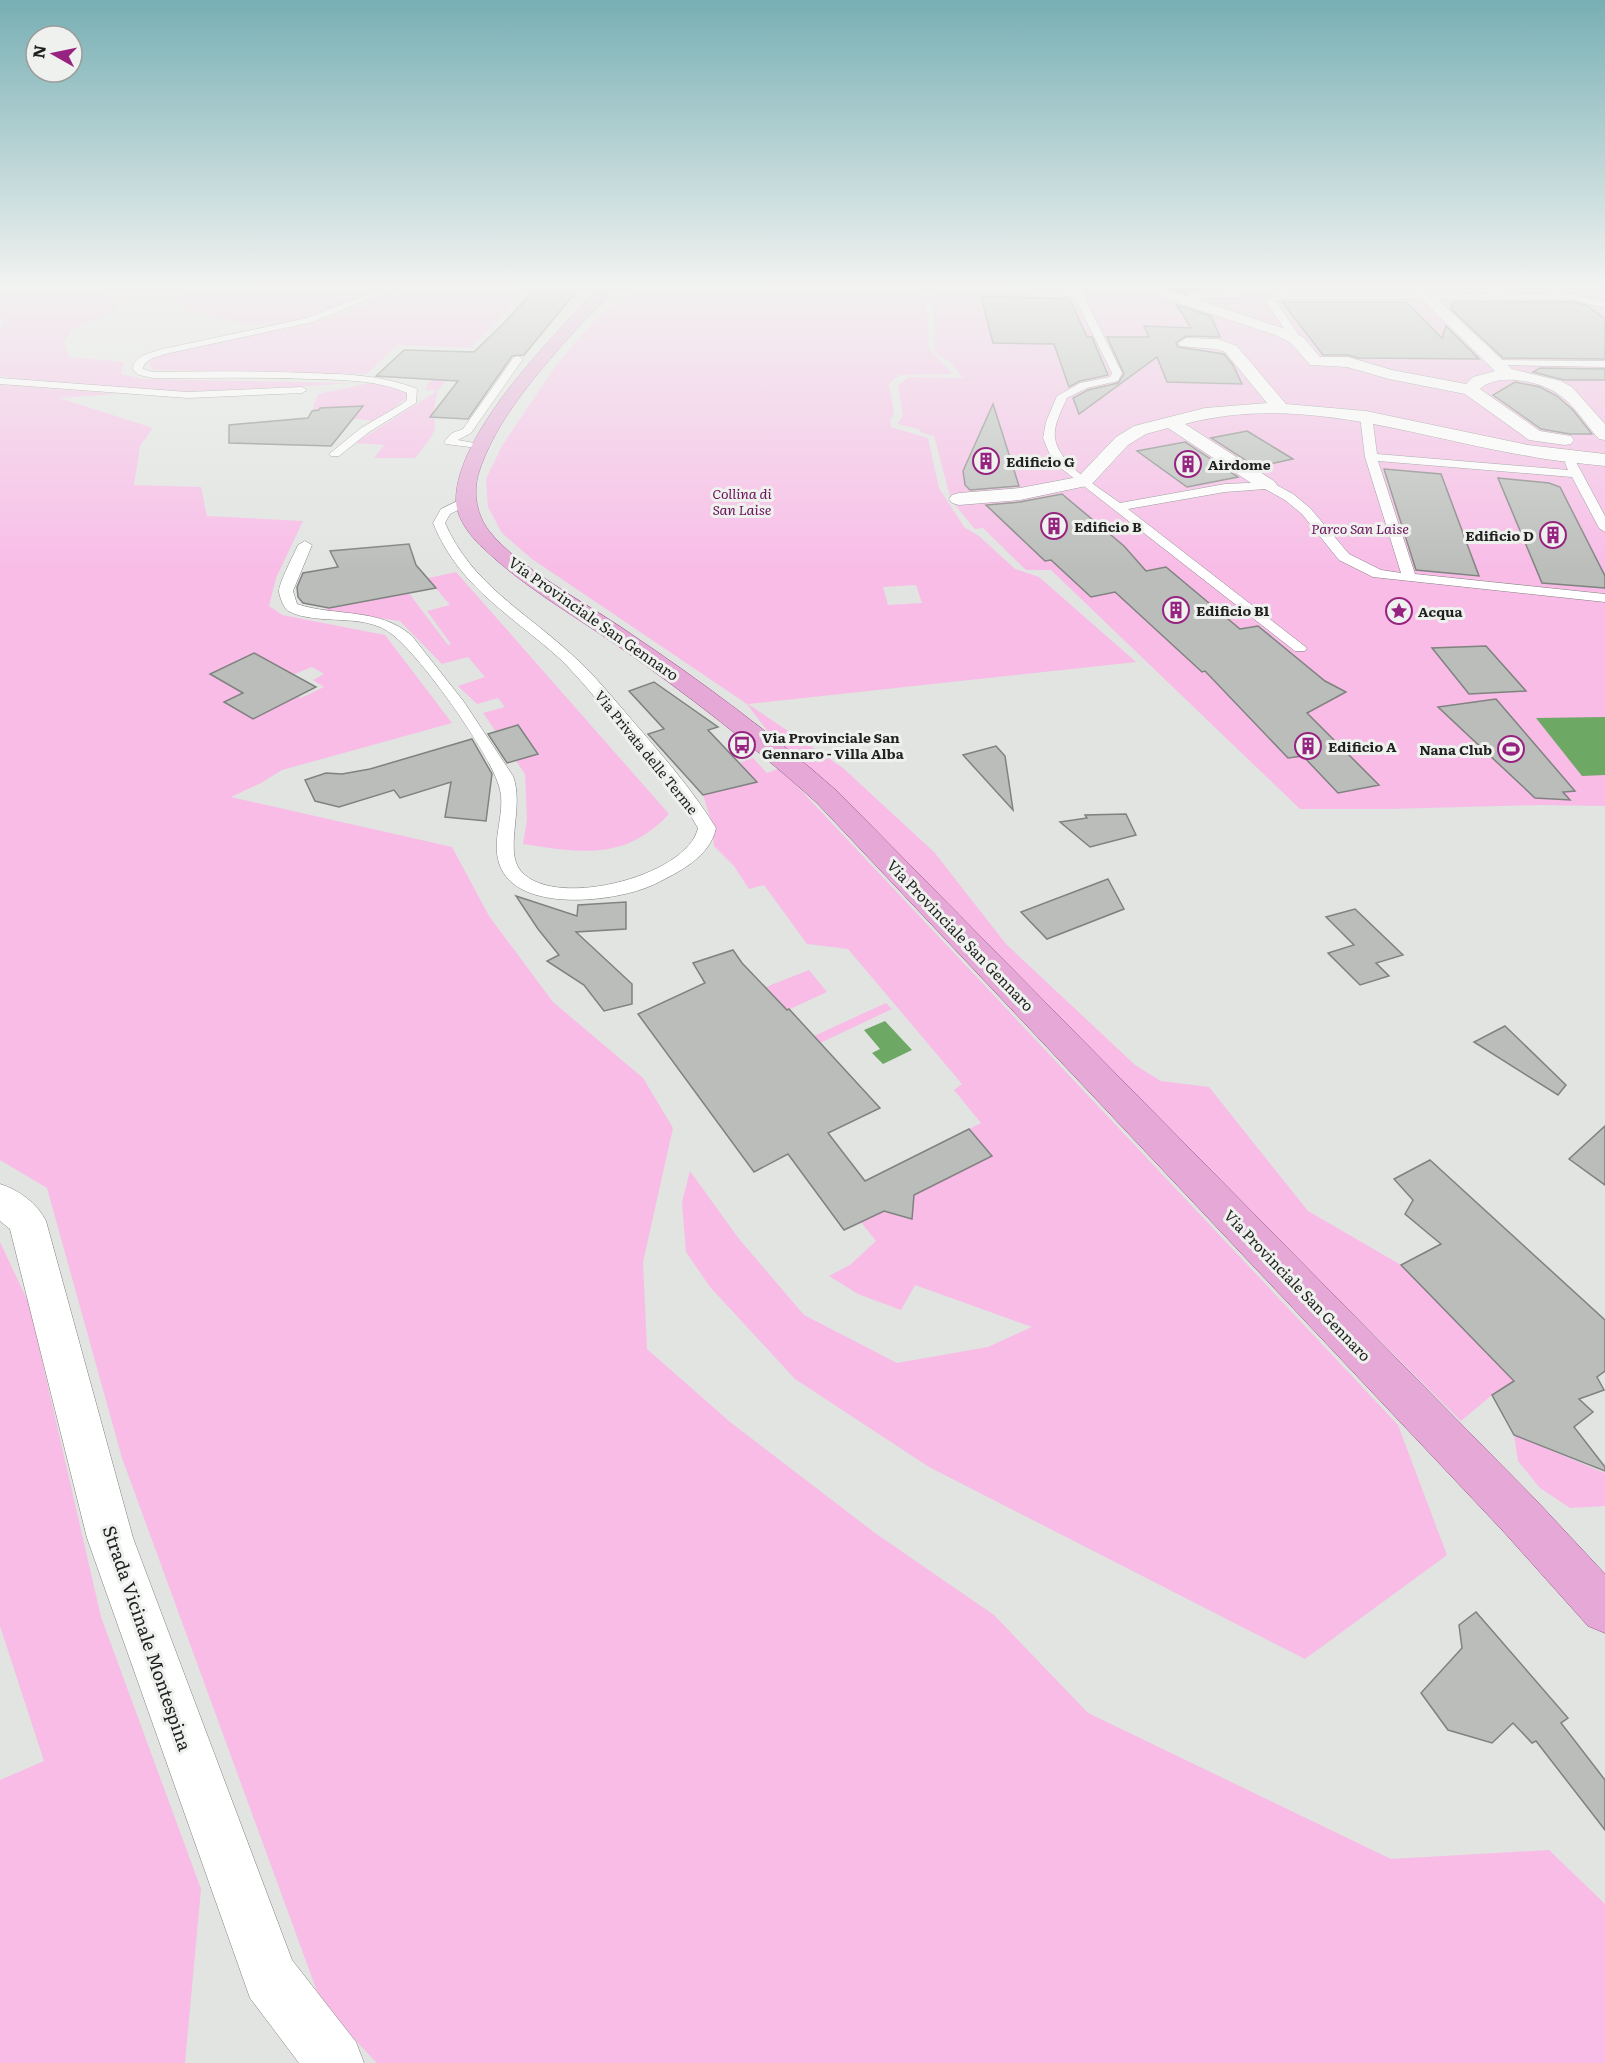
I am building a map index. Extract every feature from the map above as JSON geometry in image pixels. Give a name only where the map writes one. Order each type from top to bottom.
[{"type":"main road","name":"Via Provinciale San Gennaro","points":[[526,379],[468,471],[466,501],[469,513],[484,539],[515,564],[702,693],[827,797],[1495,1490],[1605,1609]]},
{"type":"street","points":[[1256,379],[1281,409]]},
{"type":"street","points":[[1420,379],[1470,390],[1536,436],[1599,460]]},
{"type":"street","points":[[1438,379],[1442,383]]},
{"type":"street","points":[[1470,390],[1482,379]]},
{"type":"street","points":[[959,500],[1020,494],[1084,481],[1122,441],[1140,430],[1169,420],[1219,411],[1281,409],[1366,416],[1528,451],[1572,450],[1605,436],[1566,391],[1535,379]]},
{"type":"street","points":[[1169,420],[1267,485]]},
{"type":"street","name":"Strada Vicinale Montespina","points":[[0,1199],[27,1221],[110,1538],[270,1978],[334,2063]]},
{"type":"lane","points":[[335,454],[365,430],[406,406],[414,396],[408,386],[367,380],[336,379]]},
{"type":"lane","points":[[481,447],[450,442],[456,435],[467,431],[504,379]]},
{"type":"lane","points":[[1113,379],[1084,385],[1062,396],[1052,422],[1049,438],[1059,462],[1300,648]]},
{"type":"lane","points":[[0,381],[188,395],[315,389],[347,386],[367,380]]},
{"type":"lane","points":[[1366,416],[1371,457],[1409,578]]},
{"type":"lane","points":[[1572,450],[1578,474],[1605,528]]},
{"type":"lane","points":[[1371,457],[1578,474]]},
{"type":"lane","points":[[1118,507],[1226,488],[1267,485],[1284,493],[1306,511],[1344,557],[1378,574],[1605,598]]},
{"type":"lane","name":"Via Privata delle Terme","points":[[305,545],[285,591],[291,607],[383,624],[399,632],[422,655],[499,764],[509,788],[507,865],[515,875],[541,889],[583,894],[626,889],[693,853],[701,845],[707,828],[676,783],[566,657],[482,586],[458,561],[439,523],[446,512],[466,501]]},
{"type":"green space","points":[[23,379],[350,383],[175,392]]},
{"type":"green space","points":[[432,379],[448,379],[438,390],[434,409],[435,428],[432,436],[415,458],[374,458],[384,445],[355,443],[437,391],[426,390],[426,386]]},
{"type":"green space","name":"Collina di San Laise","points":[[546,379],[894,379],[889,383],[894,413],[890,420],[891,427],[928,438],[939,488],[964,527],[979,536],[1015,569],[1039,577],[1136,662],[748,704],[843,768],[934,852],[1006,944],[1135,1065],[1161,1081],[1209,1087],[1308,1211],[1401,1265],[1514,1381],[1492,1395],[1461,1421],[778,745],[747,704],[532,559],[502,533],[488,507],[486,479],[502,446]],"holes":[[[916,585],[922,603],[888,605],[883,587]]]},
{"type":"green space","name":"Parco San Laise","points":[[906,379],[1605,379],[1605,806],[1300,809],[1051,570],[1026,570],[983,528],[975,529],[951,500],[934,436],[920,432],[919,429],[897,424],[903,415],[898,386]]},
{"type":"green space","points":[[370,383],[399,385],[410,395],[373,421],[358,419],[328,421],[319,410],[312,411],[318,394]]},
{"type":"green space","points":[[0,384],[118,394],[59,398],[153,428],[140,446],[134,485],[201,487],[207,516],[303,521],[276,578],[269,606],[282,615],[385,635],[452,723],[282,770],[231,797],[452,847],[489,916],[553,1002],[643,1078],[673,1128],[643,1262],[647,1349],[730,1422],[875,1533],[994,1615],[1088,1713],[1391,1859],[1549,1850],[1605,1904],[1605,2063],[377,2063],[322,2005],[122,1458],[47,1188],[0,1160]],"holes":[[[312,667],[324,674],[313,680],[324,687],[301,698],[297,696],[225,702]]]},
{"type":"green space","points":[[456,572],[669,814],[652,829],[636,840],[619,847],[601,850],[564,850],[523,844],[527,820],[525,774],[483,713],[505,707],[498,698],[477,704],[458,686],[485,677],[468,657],[442,664],[400,621],[321,610],[378,599],[402,584],[448,645],[451,644],[427,611],[450,605],[434,586],[406,583]]},
{"type":"green space","points":[[753,758],[767,773],[780,768],[1398,1425],[1447,1555],[1305,1659],[929,1467],[795,1379],[710,1287],[686,1252],[682,1202],[690,1171],[739,1239],[804,1315],[897,1363],[988,1347],[1032,1327],[915,1285],[901,1310],[858,1294],[829,1276],[850,1265],[876,1241],[861,1222],[888,1209],[913,1209],[913,1203],[909,1198],[992,1155],[969,1129],[981,1123],[954,1090],[962,1084],[848,949],[807,944],[764,885],[749,889],[734,866],[714,846],[712,824],[703,795],[756,782],[739,763]]},
{"type":"green space","points":[[809,970],[827,992],[777,1015],[763,999],[772,994],[766,987]]},
{"type":"green space","points":[[886,1003],[892,1009],[820,1043],[814,1036]]},
{"type":"green space","points":[[0,1242],[29,1304],[101,1617],[201,1889],[185,2063],[0,2063],[0,1780],[44,1761],[0,1626]]},
{"type":"green space","points":[[1514,1435],[1605,1473],[1605,1506],[1570,1508],[1540,1488],[1518,1461]]},
{"type":"shaded area","points":[[1605,717],[1605,775],[1582,776],[1536,718]]},
{"type":"shaded area","points":[[885,1021],[912,1050],[883,1064],[872,1053],[880,1049],[864,1030]]},
{"type":"building","points":[[430,379],[496,379],[468,419],[430,417],[458,381]]},
{"type":"building","points":[[1066,379],[1088,379],[1080,381],[1069,387]]},
{"type":"building","points":[[1120,379],[1127,379],[1079,414],[1073,398],[1088,390],[1118,383]]},
{"type":"building","points":[[1166,379],[1240,379],[1242,384],[1167,382]]},
{"type":"building","points":[[1561,379],[1605,379],[1605,380]]},
{"type":"building","points":[[1515,382],[1540,387],[1557,396],[1573,410],[1592,434],[1570,434],[1541,429],[1493,395]]},
{"type":"building","name":"Edificio G","points":[[993,404],[1019,486],[970,490],[965,485],[963,471]]},
{"type":"building","points":[[363,406],[331,446],[229,443],[229,425],[308,418],[312,411],[320,408]]},
{"type":"building","points":[[1247,431],[1293,459],[1256,467],[1211,438]]},
{"type":"building","name":"Airdome","points":[[1185,442],[1238,477],[1187,487],[1137,451]]},
{"type":"building","points":[[1384,469],[1441,474],[1479,576],[1416,570]]},
{"type":"building","points":[[1498,478],[1549,483],[1560,487],[1605,576],[1605,588],[1542,583]]},
{"type":"building","points":[[1062,494],[1124,546],[1146,571],[1166,567],[1240,629],[1258,626],[1325,681],[1346,692],[1307,713],[1379,785],[1338,793],[1303,756],[1288,758],[1205,671],[1202,672],[1115,592],[1091,597],[1051,560],[1045,561],[986,505],[1020,502]]},
{"type":"building","points":[[409,544],[416,565],[436,588],[329,608],[303,603],[298,597],[297,587],[303,573],[338,567],[330,551]]},
{"type":"building","points":[[1486,646],[1526,691],[1469,694],[1432,648]]},
{"type":"building","points":[[254,653],[316,687],[253,719],[224,702],[243,693],[210,674]]},
{"type":"building","points":[[654,682],[718,727],[708,730],[757,782],[703,795],[648,734],[664,729],[629,691]]},
{"type":"building","name":"Nana Club","points":[[1496,699],[1575,791],[1563,792],[1570,800],[1535,798],[1438,707]]},
{"type":"building","points":[[518,725],[538,754],[507,763],[488,734]]},
{"type":"building","points":[[472,739],[492,774],[486,821],[445,817],[451,782],[400,798],[394,790],[339,807],[315,801],[305,780],[326,773],[342,774],[370,769]]},
{"type":"building","points":[[996,746],[1005,756],[1013,810],[963,755]]},
{"type":"building","points":[[1126,814],[1136,835],[1090,847],[1060,822],[1087,818],[1085,815]]},
{"type":"building","points":[[1108,879],[1124,909],[1047,939],[1021,912]]},
{"type":"building","points":[[516,896],[577,916],[578,905],[626,902],[626,929],[576,932],[632,984],[632,1004],[604,1011],[584,985],[547,961],[559,955]]},
{"type":"building","points":[[1355,909],[1403,955],[1376,963],[1389,976],[1360,985],[1328,953],[1354,945],[1326,917]]},
{"type":"building","points":[[733,950],[742,963],[787,1010],[789,1009],[880,1108],[828,1133],[865,1181],[969,1129],[992,1156],[914,1195],[912,1219],[884,1211],[844,1230],[788,1154],[754,1172],[638,1014],[705,983],[693,963]]},
{"type":"building","points":[[1505,1026],[1566,1085],[1558,1095],[1474,1042]]},
{"type":"building","points":[[1605,1126],[1605,1185],[1569,1159]]},
{"type":"building","points":[[1430,1160],[1605,1320],[1605,1371],[1597,1377],[1604,1390],[1579,1399],[1593,1412],[1574,1427],[1605,1467],[1605,1471],[1514,1435],[1492,1395],[1514,1381],[1401,1265],[1441,1244],[1405,1214],[1413,1200],[1394,1179]]},
{"type":"building","points":[[1476,1612],[1568,1718],[1561,1723],[1605,1780],[1605,1830],[1536,1741],[1532,1743],[1513,1723],[1492,1743],[1448,1730],[1421,1693],[1462,1648],[1459,1625]]},
{"type":"place","name":"Edificio G","points":[[986,461]]},
{"type":"place","name":"Airdome","points":[[1188,464]]},
{"type":"place","name":"Edificio B","points":[[1054,526]]},
{"type":"place","name":"Edificio D","points":[[1553,535]]},
{"type":"place","name":"Edificio B1","points":[[1176,610]]},
{"type":"place","name":"Acqua","points":[[1399,611]]},
{"type":"place","name":"Via Provinciale San Gennaro - Villa Alba","points":[[742,745]]},
{"type":"place","name":"Edificio A","points":[[1308,746]]},
{"type":"place","name":"Nana Club","points":[[1511,749]]}]
